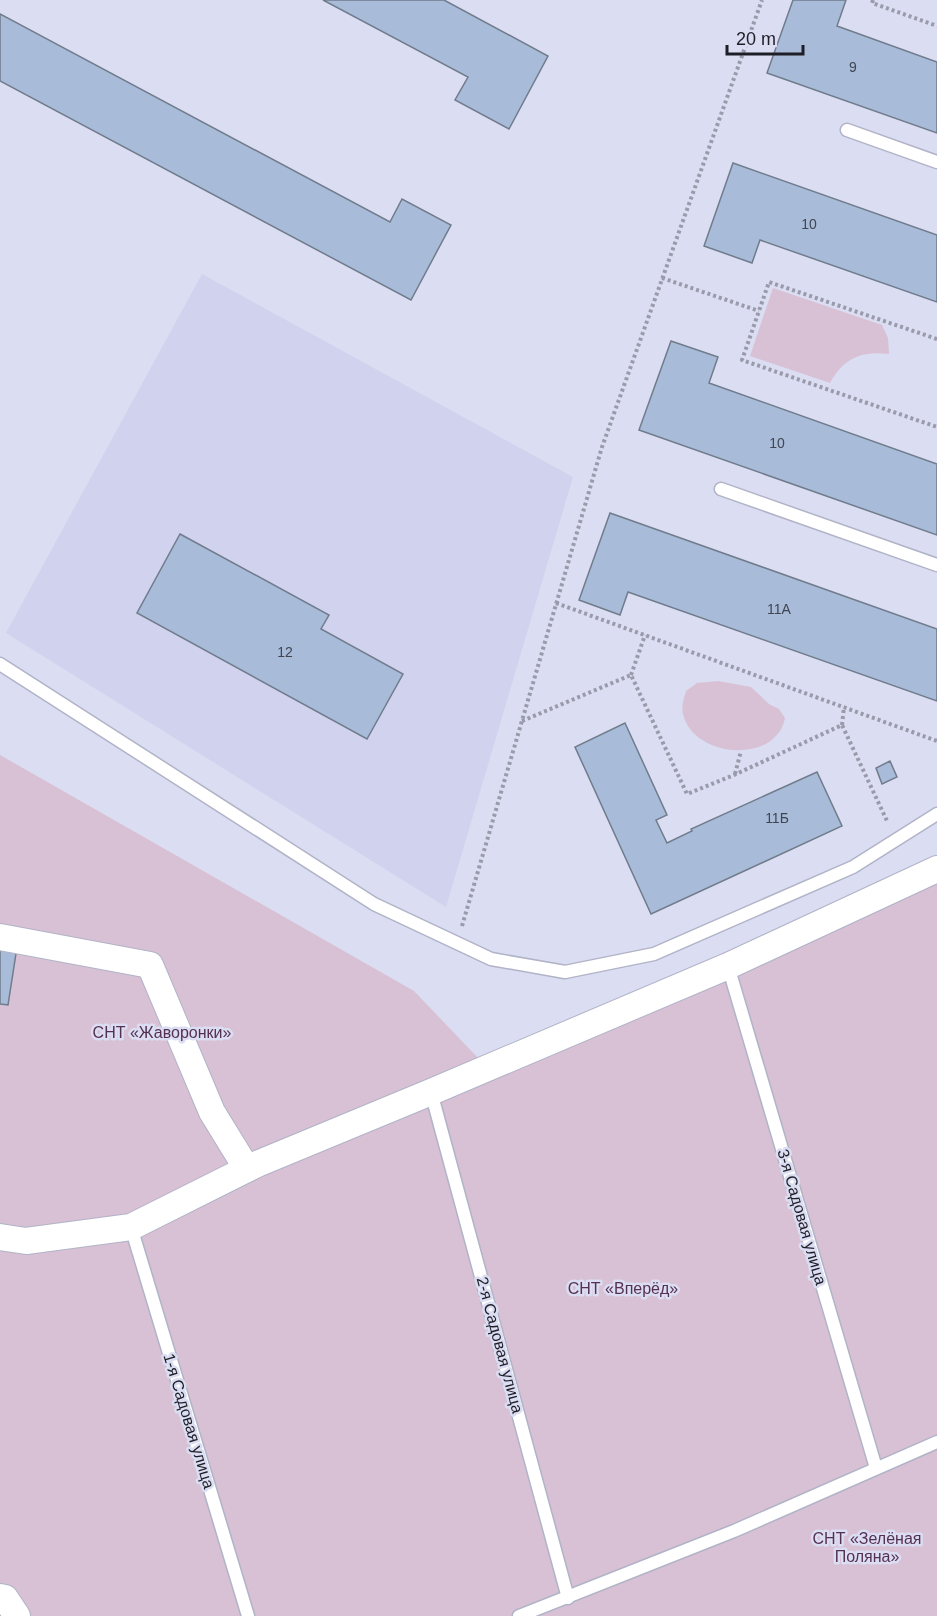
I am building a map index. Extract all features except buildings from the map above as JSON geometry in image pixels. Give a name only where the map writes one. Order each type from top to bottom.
[{"type":"street","points":[[0,1237],[26,1241],[131,1227],[247,1169],[728,966],[937,869]]},
{"type":"street","points":[[0,937],[150,965],[212,1112],[247,1169]]},
{"type":"street","points":[[0,1597],[5,1598],[17,1616]]},
{"type":"lane","points":[[846,130],[937,162]]},
{"type":"lane","points":[[721,489],[937,565]]},
{"type":"lane","points":[[0,664],[374,904],[491,959],[565,972],[654,954],[853,867],[937,814]]},
{"type":"lane","name":"3-я Садовая улица","points":[[728,966],[876,1468]]},
{"type":"lane","name":"2-я Садовая улица","points":[[431,1092],[568,1598]]},
{"type":"lane","name":"1-я Садовая улица","points":[[131,1227],[248,1616]]},
{"type":"lane","points":[[519,1616],[734,1531],[937,1442]]},
{"type":"path","points":[[457,943],[602,447],[762,0]]},
{"type":"path","points":[[873,0],[872,3],[937,26]]},
{"type":"path","points":[[662,278],[759,311]]},
{"type":"path","points":[[937,339],[769,282],[742,360],[937,427]]},
{"type":"path","points":[[556,603],[937,741]]},
{"type":"path","points":[[645,635],[631,675],[687,794],[734,775],[842,724]]},
{"type":"path","points":[[522,721],[631,675]]},
{"type":"path","points":[[844,707],[842,724],[895,840]]},
{"type":"path","points":[[734,775],[741,751]]},
{"type":"shaded area","points":[[202,274],[573,477],[446,907],[6,633]]},
{"type":"green space","points":[[773,288],[882,325],[888,338],[889,354],[870,354],[854,358],[835,374],[830,383],[750,356]]},
{"type":"green space","points":[[718,681],[751,687],[769,704],[779,709],[785,718],[778,733],[767,743],[751,749],[734,750],[717,747],[702,740],[690,729],[683,714],[684,696],[686,691],[697,683]]},
{"type":"green space","name":"СНТ «Вперёд»","points":[[0,755],[414,991],[480,1060],[937,864],[937,1616],[0,1616]]},
{"type":"park label","name":"СНТ «Жаворонки»","points":[[162,1032]]},
{"type":"park label","name":"СНТ «Зелёная Поляна»","points":[[867,1547]]}]
